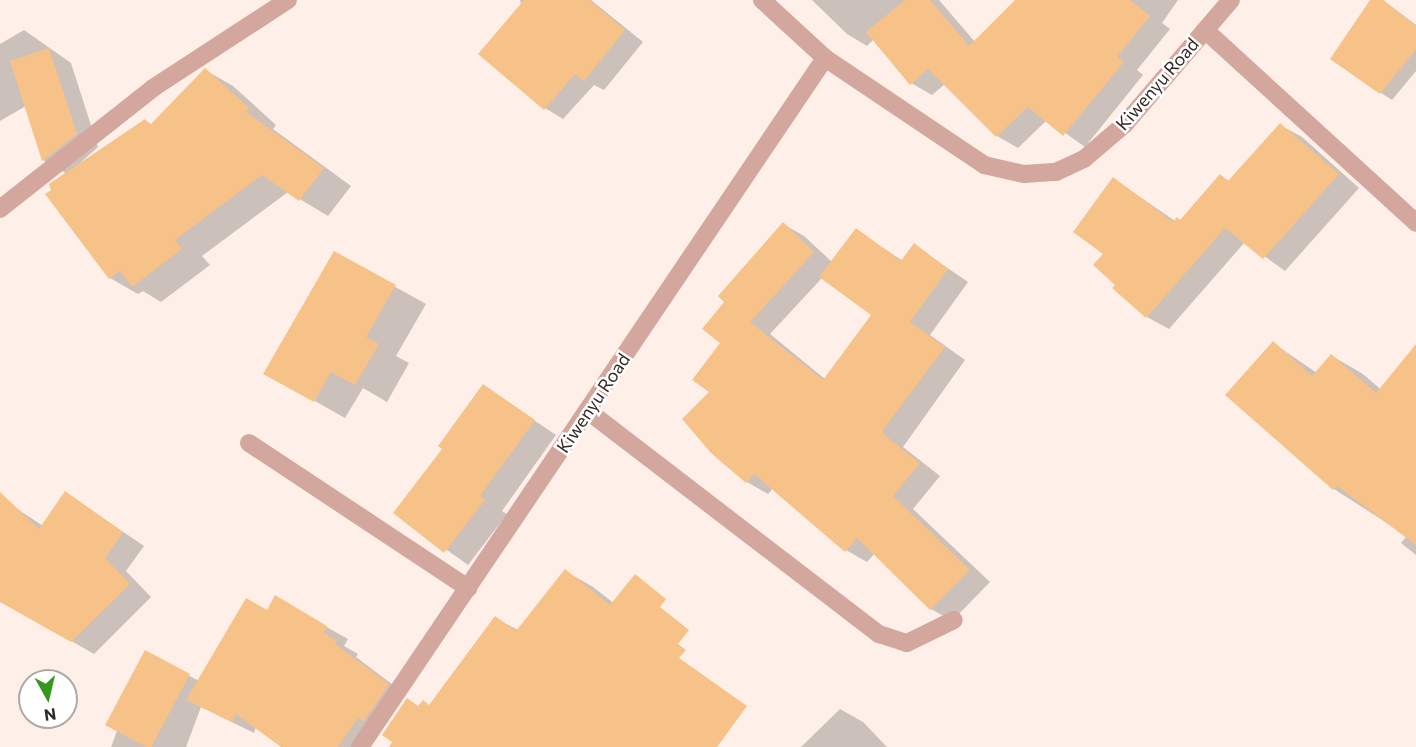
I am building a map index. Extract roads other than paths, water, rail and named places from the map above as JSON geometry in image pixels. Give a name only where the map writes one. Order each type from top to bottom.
[{"type":"street","points":[[0,209],[153,88],[288,0]]},
{"type":"street","name":"Kiwenyu Road","points":[[762,0],[825,58],[984,165],[1024,174],[1056,172],[1084,159],[1125,124],[1231,0]]},
{"type":"street","points":[[1205,30],[1416,223]]},
{"type":"street","name":"Kiwenyu Road","points":[[360,747],[825,58]]},
{"type":"street","points":[[588,411],[879,634],[907,643],[954,620]]},
{"type":"street","points":[[249,443],[468,588]]}]
